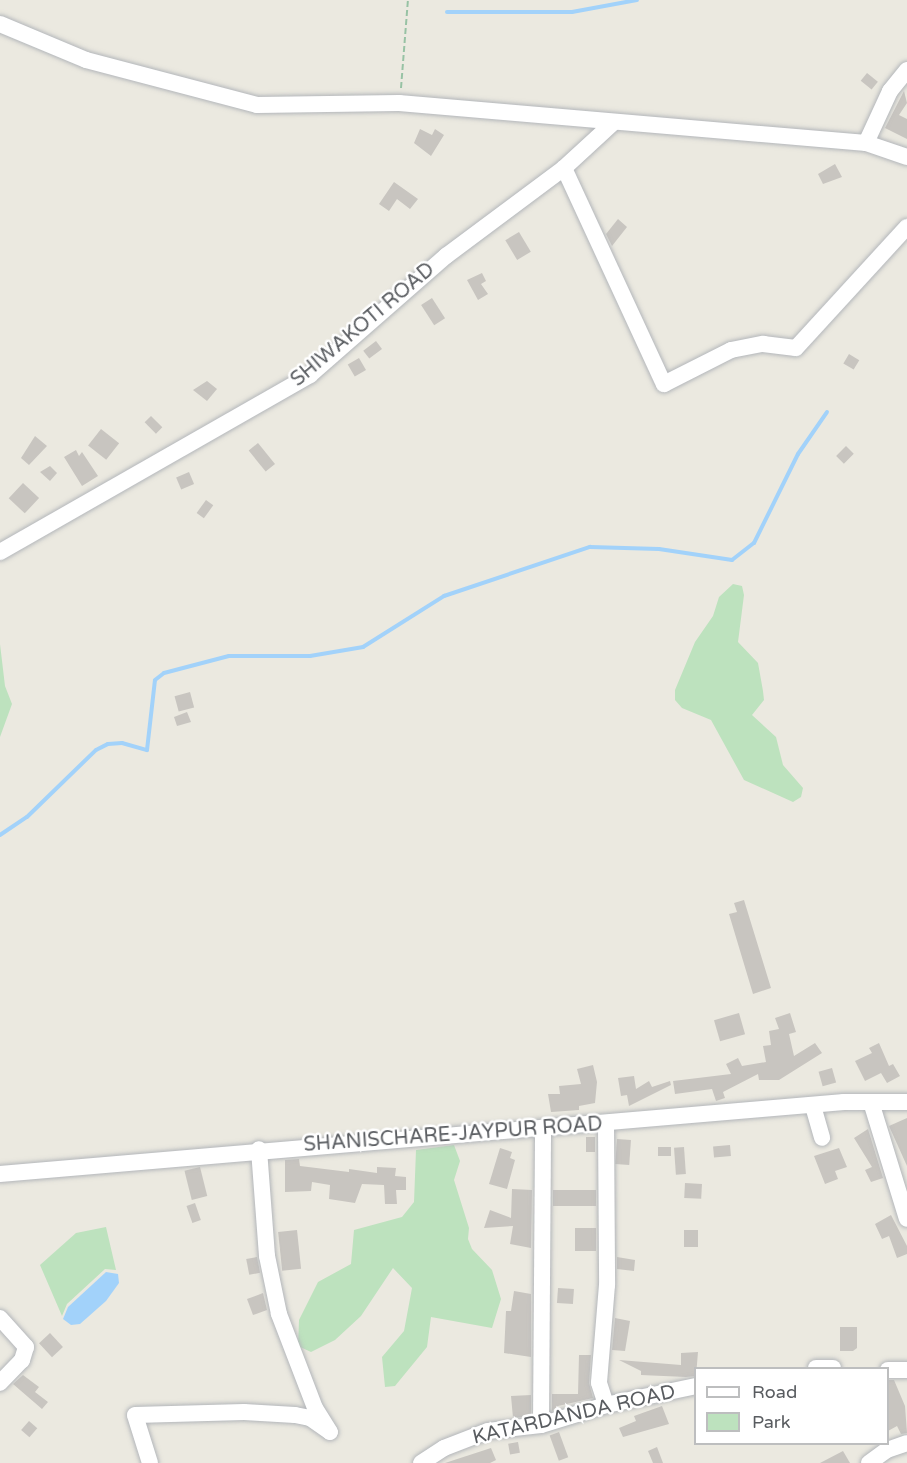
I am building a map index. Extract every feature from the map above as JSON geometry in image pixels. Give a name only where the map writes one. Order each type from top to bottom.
[{"type":"street","points":[[0,24],[86,60],[257,105],[399,103],[866,143],[907,157]]},
{"type":"street","points":[[866,143],[890,91],[907,70]]},
{"type":"street","name":"SHIWAKOTI ROAD","points":[[0,552],[310,375],[446,256],[564,168],[613,123]]},
{"type":"street","points":[[564,168],[664,384],[731,350],[763,344],[796,348],[907,227]]},
{"type":"street","points":[[871,1102],[907,1219]]},
{"type":"street","name":"SHANISCHARE-JAYPUR ROAD","points":[[0,1174],[44,1173],[259,1149],[606,1125],[813,1106],[907,1102]]},
{"type":"street","points":[[813,1106],[822,1138]]},
{"type":"street","points":[[606,1125],[607,1285],[599,1383],[606,1405]]},
{"type":"street","points":[[541,1425],[543,1129]]},
{"type":"street","points":[[150,1463],[135,1415],[244,1412],[295,1415],[310,1418],[330,1432],[315,1408],[279,1314],[267,1256],[259,1149]]},
{"type":"street","points":[[0,1318],[26,1347],[22,1360],[0,1383]]},
{"type":"street","points":[[889,1370],[907,1370]]},
{"type":"street","name":"KATARDANDA ROAD","points":[[421,1463],[444,1448],[488,1431],[541,1425],[606,1405],[694,1386]]},
{"type":"street","points":[[869,1463],[887,1450],[907,1443]]},
{"type":"path","points":[[399,103],[408,0]]},
{"type":"green space","points":[[733,584],[742,586],[744,595],[738,642],[758,663],[763,691],[764,700],[752,715],[776,737],[783,765],[803,788],[801,797],[793,802],[744,780],[711,720],[682,708],[675,700],[675,690],[695,642],[713,616],[719,597]]},
{"type":"green space","points":[[0,644],[5,686],[12,704],[0,737]]},
{"type":"green space","points":[[454,1145],[460,1161],[454,1180],[469,1228],[468,1239],[472,1249],[492,1270],[501,1299],[492,1328],[431,1317],[427,1347],[395,1386],[385,1387],[382,1357],[404,1331],[412,1288],[393,1268],[361,1316],[335,1340],[311,1352],[298,1346],[299,1320],[318,1282],[351,1264],[354,1230],[402,1217],[414,1202],[416,1150]]},
{"type":"green space","points":[[106,1227],[116,1270],[105,1269],[67,1304],[62,1316],[40,1265],[76,1233]]},
{"type":"water","points":[[106,1272],[118,1274],[119,1283],[106,1301],[80,1324],[71,1325],[63,1319],[68,1307]]},
{"type":"building","points":[[867,73],[878,82],[872,90],[861,81]]},
{"type":"building","points":[[904,91],[907,103],[899,115],[907,119],[907,139],[885,128]]},
{"type":"building","points":[[420,129],[432,135],[435,129],[444,135],[431,156],[414,143]]},
{"type":"building","points":[[835,164],[842,177],[823,184],[818,174]]},
{"type":"building","points":[[394,182],[418,199],[410,209],[397,199],[389,211],[379,204]]},
{"type":"building","points":[[618,219],[627,227],[612,246],[606,234]]},
{"type":"building","points":[[519,232],[531,252],[517,260],[505,240]]},
{"type":"building","points":[[482,273],[486,281],[481,284],[488,294],[478,300],[467,280]]},
{"type":"building","points":[[432,298],[445,318],[434,325],[421,305]]},
{"type":"building","points":[[376,341],[382,349],[369,359],[363,351]]},
{"type":"building","points":[[849,354],[859,360],[854,370],[843,363]]},
{"type":"building","points":[[359,358],[366,370],[355,377],[348,364]]},
{"type":"building","points":[[207,381],[217,389],[207,401],[193,390]]},
{"type":"building","points":[[151,416],[162,427],[156,434],[145,422]]},
{"type":"building","points":[[101,429],[119,443],[106,460],[88,446]]},
{"type":"building","points":[[35,436],[47,446],[29,465],[21,458]]},
{"type":"building","points":[[258,443],[275,464],[266,472],[249,451]]},
{"type":"building","points":[[846,446],[854,454],[844,464],[836,456]]},
{"type":"building","points":[[76,450],[79,456],[82,452],[98,476],[82,486],[64,457]]},
{"type":"building","points":[[50,466],[57,473],[50,481],[40,472]]},
{"type":"building","points":[[189,472],[194,484],[181,489],[176,477]]},
{"type":"building","points":[[23,483],[39,498],[25,513],[9,498]]},
{"type":"building","points":[[206,500],[213,505],[204,518],[197,513]]},
{"type":"building","points":[[190,692],[194,707],[179,712],[175,696]]},
{"type":"building","points":[[187,712],[191,722],[177,726],[174,717]]},
{"type":"building","points":[[744,900],[771,988],[753,994],[729,914],[737,912],[734,903]]},
{"type":"building","points":[[739,1013],[745,1034],[720,1041],[714,1020]]},
{"type":"building","points":[[790,1013],[796,1032],[789,1034],[794,1056],[815,1043],[822,1053],[779,1080],[759,1080],[758,1074],[723,1092],[725,1098],[716,1101],[712,1089],[675,1094],[673,1081],[731,1074],[726,1064],[738,1058],[742,1066],[766,1062],[763,1046],[771,1045],[769,1031],[779,1029],[775,1018]]},
{"type":"building","points":[[879,1043],[889,1066],[893,1064],[900,1076],[887,1083],[881,1073],[865,1081],[855,1061],[872,1053],[869,1048]]},
{"type":"building","points":[[593,1065],[597,1082],[595,1103],[579,1106],[579,1110],[551,1112],[548,1094],[560,1094],[559,1086],[581,1084],[577,1069]]},
{"type":"building","points":[[832,1068],[836,1082],[823,1086],[819,1072]]},
{"type":"building","points":[[634,1076],[636,1089],[649,1081],[652,1087],[670,1081],[671,1085],[629,1106],[627,1095],[621,1096],[618,1078]]},
{"type":"building","points":[[907,1118],[907,1166],[889,1126]]},
{"type":"building","points":[[868,1129],[883,1178],[871,1182],[865,1170],[872,1167],[854,1138]]},
{"type":"building","points":[[586,1137],[595,1137],[595,1152],[586,1152]]},
{"type":"building","points":[[617,1139],[631,1140],[629,1165],[615,1164]]},
{"type":"building","points":[[730,1145],[731,1156],[714,1157],[713,1146]]},
{"type":"building","points":[[658,1147],[671,1147],[671,1156],[658,1156]]},
{"type":"building","points":[[684,1147],[686,1174],[676,1175],[674,1148]]},
{"type":"building","points":[[500,1148],[512,1152],[510,1158],[515,1160],[507,1189],[489,1184]]},
{"type":"building","points":[[839,1148],[847,1167],[835,1171],[838,1179],[825,1184],[814,1156]]},
{"type":"building","points":[[299,1159],[300,1166],[349,1172],[349,1169],[377,1173],[377,1167],[396,1168],[395,1176],[406,1177],[406,1190],[396,1190],[397,1204],[385,1204],[384,1185],[362,1184],[355,1203],[329,1199],[330,1185],[312,1182],[311,1191],[285,1192],[285,1160]]},
{"type":"building","points":[[200,1167],[207,1196],[192,1200],[184,1171]]},
{"type":"building","points":[[685,1183],[702,1184],[701,1199],[684,1198]]},
{"type":"building","points":[[512,1189],[532,1190],[531,1248],[510,1244],[513,1226],[484,1228],[490,1210],[511,1218]]},
{"type":"building","points":[[553,1190],[596,1190],[596,1206],[553,1206]]},
{"type":"building","points":[[195,1203],[201,1220],[192,1223],[186,1206]]},
{"type":"building","points":[[891,1215],[907,1246],[907,1254],[897,1258],[889,1236],[882,1239],[875,1224]]},
{"type":"building","points":[[575,1228],[596,1228],[596,1251],[575,1251]]},
{"type":"building","points":[[297,1230],[301,1269],[282,1271],[278,1232]]},
{"type":"building","points":[[684,1230],[698,1230],[698,1247],[684,1247]]},
{"type":"building","points":[[257,1257],[260,1273],[249,1275],[246,1259]]},
{"type":"building","points":[[617,1257],[635,1260],[634,1271],[617,1269]]},
{"type":"building","points":[[558,1288],[574,1289],[573,1304],[557,1303]]},
{"type":"building","points":[[514,1291],[531,1294],[531,1357],[504,1353],[506,1311],[511,1311]]},
{"type":"building","points":[[263,1293],[267,1310],[253,1315],[247,1299]]},
{"type":"building","points":[[615,1318],[630,1321],[625,1351],[612,1350]]},
{"type":"building","points":[[840,1327],[857,1327],[857,1348],[853,1351],[840,1351]]},
{"type":"building","points":[[50,1333],[63,1347],[52,1357],[39,1343]]},
{"type":"building","points":[[698,1352],[694,1376],[641,1375],[641,1371],[619,1360],[681,1365],[681,1353]]},
{"type":"building","points":[[579,1355],[591,1355],[589,1383],[593,1398],[558,1406],[552,1411],[552,1394],[578,1394]]},
{"type":"building","points":[[23,1375],[39,1387],[35,1392],[48,1402],[42,1409],[13,1384]]},
{"type":"building","points":[[889,1380],[894,1380],[905,1406],[907,1433],[901,1434],[897,1426],[889,1430]]},
{"type":"building","points":[[531,1395],[531,1416],[513,1418],[511,1396]]},
{"type":"building","points":[[662,1406],[669,1424],[623,1437],[619,1428],[636,1421],[634,1416]]},
{"type":"building","points":[[29,1421],[37,1428],[29,1437],[21,1430]]},
{"type":"building","points":[[559,1432],[568,1457],[559,1461],[550,1435]]},
{"type":"building","points":[[518,1442],[520,1453],[510,1455],[508,1444]]},
{"type":"building","points":[[657,1447],[663,1463],[653,1463],[648,1451]]},
{"type":"building","points":[[491,1448],[496,1460],[490,1463],[445,1463]]},
{"type":"building","points":[[843,1451],[850,1463],[820,1463]]},
{"type":"waterway","points":[[447,12],[572,12],[637,0]]},
{"type":"waterway","points":[[0,835],[27,817],[96,750],[108,744],[122,743],[147,750],[155,680],[164,673],[229,656],[310,656],[363,647],[444,596],[590,547],[659,549],[732,560],[754,543],[798,454],[827,412]]}]
